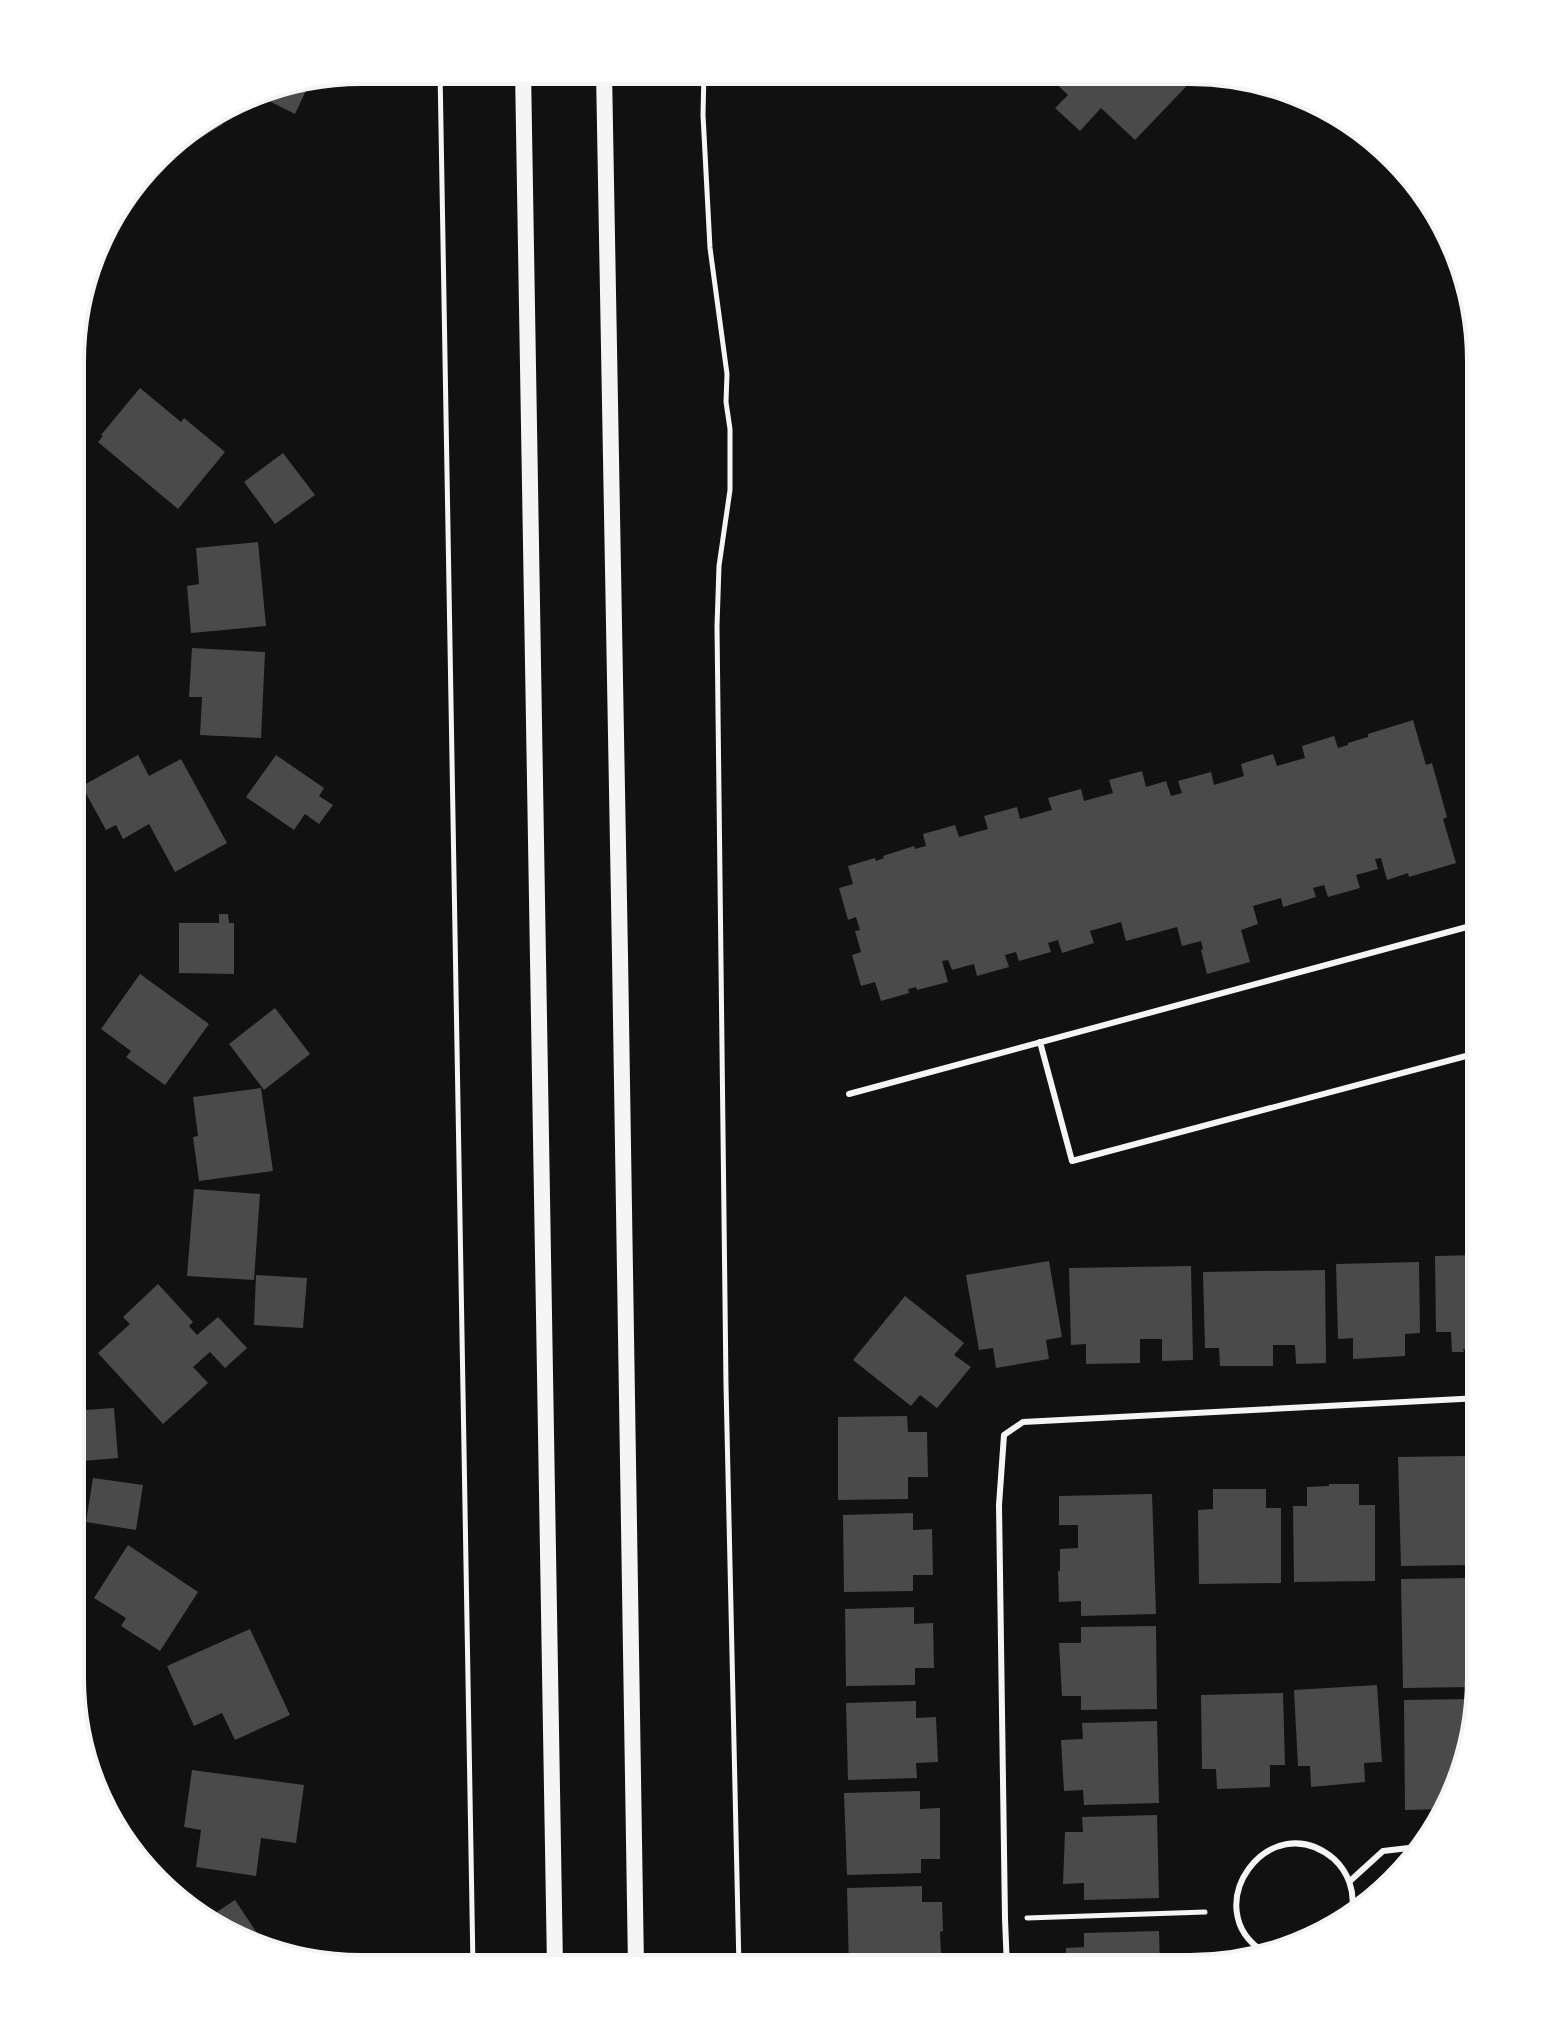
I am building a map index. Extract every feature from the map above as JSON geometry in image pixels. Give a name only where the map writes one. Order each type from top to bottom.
[{"type":"main road","points":[[523,84],[555,1955]]},
{"type":"main road","points":[[604,84],[636,1955]]},
{"type":"lane","points":[[849,1094],[1467,927]]},
{"type":"lane","points":[[1040,1042],[1072,1161],[1466,1056]]},
{"type":"lane","points":[[1006,1955],[999,1505],[1004,1435],[1023,1422],[1466,1399]]},
{"type":"lane","points":[[1256,1947],[1244,1932],[1237,1914],[1237,1895],[1242,1877],[1253,1861],[1269,1850],[1287,1844],[1306,1845],[1325,1852],[1340,1865],[1350,1881],[1354,1900]]},
{"type":"lane","points":[[1350,1881],[1383,1851],[1408,1848]]},
{"type":"path","points":[[440,84],[473,1955]]},
{"type":"path","points":[[704,84],[710,248],[727,374],[726,402],[730,429],[730,490],[718,581],[718,746],[726,1385],[739,1955]]},
{"type":"path","points":[[1005,1919],[1205,1912]]},
{"type":"building","points":[[1057,84],[1189,84],[1135,140],[1101,108],[1080,131],[1055,108],[1068,95]]},
{"type":"building","points":[[307,89],[295,114],[268,101]]},
{"type":"building","points":[[221,121],[223,124],[196,139]]},
{"type":"building","points":[[140,388],[181,422],[184,418],[225,452],[178,509],[98,442]]},
{"type":"building","points":[[283,453],[315,495],[275,524],[244,482]]},
{"type":"building","points":[[258,542],[266,626],[191,633],[187,586],[199,584],[196,548]]},
{"type":"building","points":[[192,648],[265,652],[261,738],[200,735],[202,697],[189,697]]},
{"type":"building","points":[[1413,720],[1426,765],[1432,763],[1456,863],[1387,880],[1381,858],[1375,859],[1378,869],[1356,875],[1360,888],[1328,897],[1324,885],[1313,888],[1316,897],[1283,907],[1281,898],[1253,906],[1258,924],[1241,930],[1250,962],[1207,974],[1201,941],[1182,946],[1177,927],[1126,941],[1121,922],[1090,931],[1094,943],[1062,953],[1058,940],[1048,943],[1051,952],[1019,961],[1016,952],[1005,955],[1009,967],[977,976],[974,964],[952,970],[948,960],[942,961],[948,982],[917,990],[916,987],[908,989],[909,993],[881,1001],[875,982],[861,986],[852,955],[861,952],[855,931],[860,930],[856,917],[848,920],[839,888],[853,884],[848,866],[875,858],[876,861],[914,846],[915,849],[926,846],[923,834],[955,825],[959,837],[988,829],[984,816],[1017,807],[1020,819],[1052,810],[1048,798],[1081,789],[1084,801],[1113,793],[1109,780],[1142,771],[1146,787],[1166,781],[1171,796],[1182,793],[1178,781],[1211,772],[1214,785],[1244,776],[1241,764],[1273,754],[1277,766],[1305,758],[1302,746],[1334,736],[1338,748],[1368,737],[1368,734]]},
{"type":"building","points":[[138,755],[149,776],[181,759],[227,843],[175,872],[149,824],[123,839],[116,825],[106,830],[84,785]]},
{"type":"building","points":[[276,755],[324,788],[319,796],[333,805],[319,824],[305,814],[294,830],[246,797]]},
{"type":"building","points":[[219,914],[228,914],[229,923],[234,923],[234,974],[179,973],[179,923],[219,923]]},
{"type":"building","points":[[140,974],[209,1024],[165,1085],[126,1057],[131,1051],[101,1029]]},
{"type":"building","points":[[275,1008],[310,1054],[264,1090],[229,1044]]},
{"type":"building","points":[[261,1088],[273,1171],[199,1181],[193,1137],[198,1136],[193,1097]]},
{"type":"building","points":[[194,1189],[260,1194],[254,1280],[187,1276]]},
{"type":"building","points":[[1466,1255],[1464,1352],[1452,1352],[1451,1332],[1436,1332],[1435,1256]]},
{"type":"building","points":[[1049,1261],[1062,1337],[1046,1340],[1049,1359],[996,1368],[993,1348],[979,1350],[966,1275]]},
{"type":"building","points":[[1419,1262],[1420,1333],[1405,1334],[1405,1356],[1353,1359],[1353,1338],[1338,1339],[1336,1264]]},
{"type":"building","points":[[1191,1266],[1193,1360],[1162,1361],[1162,1339],[1140,1339],[1140,1363],[1086,1364],[1086,1344],[1071,1345],[1069,1268]]},
{"type":"building","points":[[1325,1270],[1326,1363],[1296,1364],[1295,1345],[1273,1345],[1273,1366],[1220,1366],[1219,1348],[1205,1348],[1203,1272]]},
{"type":"building","points":[[256,1275],[307,1278],[303,1328],[254,1325]]},
{"type":"building","points":[[158,1284],[193,1322],[189,1326],[197,1335],[218,1317],[247,1348],[225,1368],[210,1352],[193,1367],[208,1383],[163,1424],[98,1353],[130,1324],[123,1317]]},
{"type":"building","points":[[905,1296],[964,1343],[954,1355],[971,1367],[937,1408],[920,1395],[911,1406],[853,1360]]},
{"type":"building","points":[[114,1408],[118,1458],[84,1461],[84,1410]]},
{"type":"building","points":[[907,1416],[908,1432],[927,1432],[928,1477],[908,1477],[908,1499],[838,1500],[838,1417]]},
{"type":"building","points":[[1466,1456],[1466,1565],[1401,1566],[1398,1457]]},
{"type":"building","points":[[93,1478],[143,1485],[136,1530],[86,1522]]},
{"type":"building","points":[[1359,1484],[1359,1505],[1375,1505],[1375,1581],[1294,1582],[1293,1506],[1307,1506],[1307,1487]]},
{"type":"building","points":[[1213,1489],[1266,1489],[1266,1508],[1281,1508],[1281,1583],[1199,1584],[1198,1510],[1213,1509]]},
{"type":"building","points":[[1152,1494],[1156,1614],[1081,1616],[1081,1601],[1059,1602],[1060,1549],[1078,1548],[1078,1525],[1059,1525],[1059,1496]]},
{"type":"building","points":[[913,1513],[913,1530],[932,1529],[933,1575],[913,1575],[913,1591],[844,1592],[843,1515]]},
{"type":"building","points":[[128,1545],[198,1592],[160,1651],[121,1626],[126,1618],[94,1598]]},
{"type":"building","points":[[1466,1578],[1466,1687],[1403,1688],[1401,1579]]},
{"type":"building","points":[[914,1607],[914,1624],[933,1623],[934,1668],[915,1668],[915,1685],[846,1686],[845,1609]]},
{"type":"building","points":[[1156,1626],[1157,1709],[1081,1710],[1081,1696],[1062,1696],[1059,1643],[1081,1643],[1081,1627]]},
{"type":"building","points":[[250,1629],[290,1715],[235,1740],[222,1713],[194,1726],[167,1666]]},
{"type":"building","points":[[1377,1685],[1382,1762],[1364,1763],[1365,1782],[1311,1787],[1310,1766],[1298,1766],[1294,1690]]},
{"type":"building","points":[[1283,1693],[1285,1765],[1270,1765],[1270,1787],[1217,1789],[1216,1769],[1202,1769],[1201,1695]]},
{"type":"building","points":[[1466,1699],[1462,1732],[1452,1767],[1433,1809],[1405,1810],[1404,1700]]},
{"type":"building","points":[[916,1701],[916,1718],[936,1717],[938,1762],[916,1763],[917,1778],[848,1780],[846,1703]]},
{"type":"building","points":[[1157,1721],[1159,1803],[1084,1805],[1083,1790],[1064,1791],[1061,1740],[1083,1739],[1082,1723]]},
{"type":"building","points":[[192,1770],[304,1785],[296,1843],[261,1838],[256,1876],[196,1867],[201,1830],[184,1827]]},
{"type":"building","points":[[920,1791],[920,1809],[940,1808],[940,1859],[921,1859],[921,1873],[847,1875],[844,1793]]},
{"type":"building","points":[[1157,1815],[1159,1898],[1084,1900],[1084,1883],[1063,1884],[1065,1832],[1083,1832],[1082,1817]]},
{"type":"building","points":[[922,1886],[922,1902],[942,1902],[941,1954],[849,1955],[847,1888]]},
{"type":"building","points":[[235,1900],[258,1935],[222,1918],[215,1913]]},
{"type":"building","points":[[1159,1931],[1160,1955],[1066,1955],[1066,1948],[1084,1947],[1084,1933]]}]
